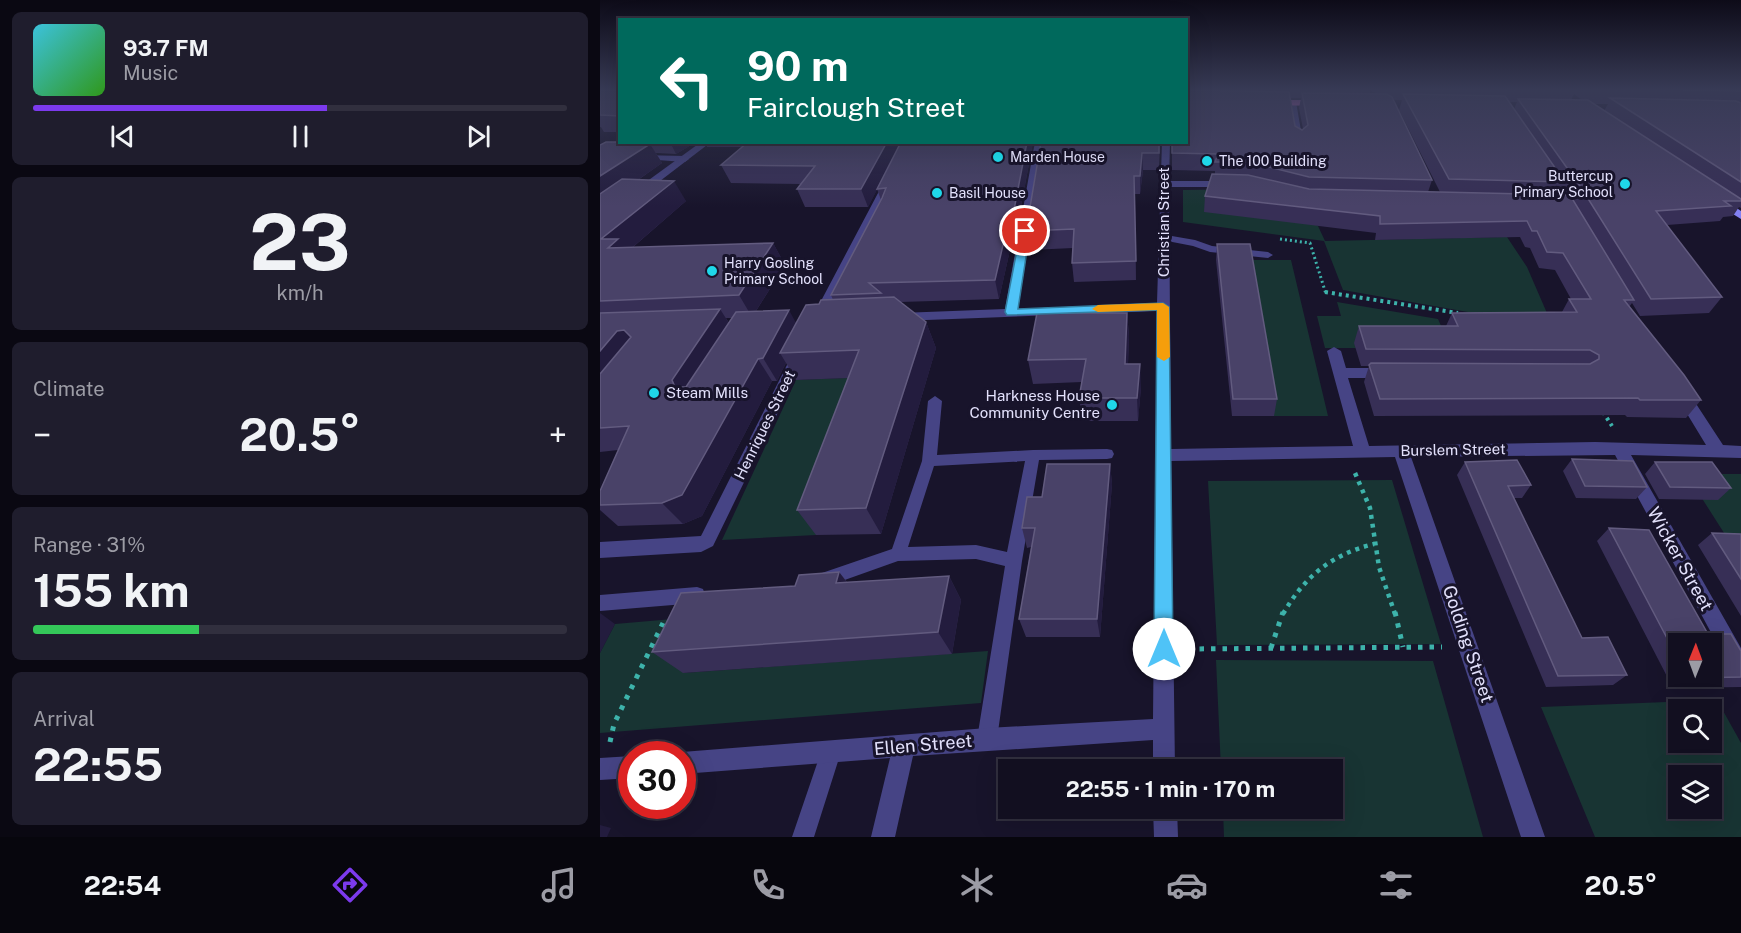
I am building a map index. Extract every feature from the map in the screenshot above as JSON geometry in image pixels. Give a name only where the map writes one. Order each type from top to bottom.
[{"type":"main road","points":[[1712,196],[1741,216]]},
{"type":"street","points":[[1297,129],[1299,142]]},
{"type":"street","points":[[630,199],[705,144]]},
{"type":"street","name":"Henriques Street","points":[[600,550],[701,544],[707,541],[813,327],[909,144]]},
{"type":"street","points":[[1011,312],[1040,144]]},
{"type":"street","name":"Christian Street","points":[[1164,759],[1163,307],[1166,144]]},
{"type":"street","points":[[1164,183],[1235,184]]},
{"type":"street","points":[[885,318],[1163,307]]},
{"type":"street","points":[[1334,351],[1356,453]]},
{"type":"street","points":[[1340,373],[1406,373]]},
{"type":"street","points":[[1674,382],[1718,452]]},
{"type":"street","name":"Burslem Street","points":[[1165,455],[1624,449],[1741,452]]},
{"type":"street","name":"Wicker Street","points":[[1624,449],[1741,668]]},
{"type":"street","name":"Golding Street","points":[[1401,451],[1533,837]]},
{"type":"street","name":"Ellen Street","points":[[696,762],[987,739],[1163,729]]},
{"type":"street","points":[[884,837],[904,747]]},
{"type":"street","points":[[602,769],[618,768]]},
{"type":"street","points":[[1165,819],[1166,837]]},
{"type":"lane","points":[[630,156],[686,159]]},
{"type":"lane","points":[[1166,238],[1195,243],[1210,249],[1268,255]]},
{"type":"lane","points":[[898,554],[929,461],[935,401]]},
{"type":"lane","points":[[929,461],[1033,455],[1107,454]]},
{"type":"lane","points":[[987,739],[1014,561],[1033,455]]},
{"type":"lane","points":[[810,585],[898,554],[976,552],[1014,561]]},
{"type":"lane","points":[[600,603],[709,594]]},
{"type":"lane","points":[[803,837],[831,752]]},
{"type":"path","points":[[1275,239],[1310,243],[1326,294],[1461,314]]},
{"type":"path","points":[[1602,410],[1624,449]]},
{"type":"path","points":[[1356,453],[1370,508],[1374,544],[1403,647]]},
{"type":"path","points":[[1271,648],[1272,634],[1283,612],[1303,586],[1326,563],[1355,548],[1374,544]]},
{"type":"path","points":[[602,769],[614,724],[675,597]]},
{"type":"path","points":[[1164,649],[1470,648]]},
{"type":"green space","points":[[1253,189],[1318,226],[1325,241],[1507,237],[1527,267],[1553,327],[1343,290],[1324,241],[1183,222],[1183,190]]},
{"type":"green space","points":[[1249,260],[1291,260],[1328,416],[1274,416]]},
{"type":"green space","points":[[1337,302],[1438,319],[1451,348],[1325,348],[1317,316],[1341,316]]},
{"type":"green space","points":[[872,377],[816,535],[722,540],[796,380]]},
{"type":"green space","points":[[1700,474],[1741,474],[1741,547],[1733,547],[1703,500]]},
{"type":"green space","points":[[1392,480],[1441,644],[1217,645],[1208,481]]},
{"type":"green space","points":[[708,616],[683,673],[988,651],[981,703],[600,733],[600,653],[615,624]]},
{"type":"green space","points":[[1216,660],[1433,661],[1483,837],[1224,837],[1223,819],[1343,819],[1343,759],[1221,759]]},
{"type":"green space","points":[[1668,702],[1668,753],[1722,753],[1722,709],[1741,743],[1741,837],[1595,837],[1541,707]]},
{"type":"building","points":[[1188,129],[1407,129],[1432,180],[1309,177],[1249,162],[1215,162],[1218,154],[1172,153],[1172,144],[1188,144]]},
{"type":"building","points":[[1422,129],[1528,129],[1565,182],[1449,179]]},
{"type":"building","points":[[1539,129],[1633,129],[1741,199],[1741,201],[1724,201],[1731,206],[1656,211],[1722,297],[1651,299],[1582,189]]},
{"type":"building","points":[[1658,129],[1741,129],[1741,182]]},
{"type":"building","points":[[606,142],[650,144],[600,176],[600,145]]},
{"type":"building","points":[[746,144],[886,144],[861,189],[797,189],[815,166],[721,165]]},
{"type":"building","points":[[900,144],[1027,144],[1010,231],[1006,232],[995,280],[869,283],[881,293],[831,295],[886,188],[877,189]]},
{"type":"building","points":[[1041,144],[1159,144],[1159,153],[1142,153],[1140,176],[1134,176],[1136,261],[1072,263],[1074,229],[1026,231]]},
{"type":"building","points":[[1212,174],[1248,175],[1309,189],[1570,195],[1634,300],[1624,300],[1701,400],[1640,400],[1638,398],[1380,399],[1369,365],[1371,363],[1590,364],[1599,359],[1599,355],[1590,350],[1366,349],[1359,326],[1458,326],[1452,313],[1577,312],[1569,299],[1591,299],[1563,253],[1547,252],[1537,231],[1532,231],[1527,221],[1380,224],[1380,216],[1205,196]]},
{"type":"building","points":[[622,179],[674,181],[601,239],[618,239],[608,248],[773,243],[739,295],[600,301],[600,194]]},
{"type":"building","points":[[1217,244],[1250,244],[1277,399],[1233,399]]},
{"type":"building","points":[[894,297],[926,322],[866,508],[797,510],[859,350],[780,353],[806,305],[819,304],[821,300]]},
{"type":"building","points":[[720,309],[672,380],[675,387],[686,387],[736,312],[789,310],[763,358],[758,359],[682,495],[662,503],[600,505],[600,491],[629,426],[600,428],[600,374],[631,337],[624,330],[617,331],[600,351],[600,313]]},
{"type":"building","points":[[1037,313],[1127,313],[1125,364],[1140,364],[1137,398],[1079,398],[1086,359],[1028,360]]},
{"type":"building","points":[[1572,459],[1633,461],[1647,487],[1585,486]]},
{"type":"building","points":[[1517,460],[1531,485],[1508,486],[1582,638],[1608,637],[1627,675],[1558,676],[1465,462]]},
{"type":"building","points":[[1655,462],[1712,462],[1731,488],[1670,487]]},
{"type":"building","points":[[1047,464],[1110,464],[1097,619],[1019,619],[1035,528],[1022,528],[1027,497],[1042,497]]},
{"type":"building","points":[[1609,528],[1649,530],[1707,633],[1668,633],[1668,640]]},
{"type":"building","points":[[1712,533],[1741,534],[1741,579]]},
{"type":"building","points":[[839,572],[836,583],[949,576],[938,632],[652,652],[681,593],[795,586],[799,575]]},
{"type":"building","points":[[1722,634],[1731,634],[1741,651],[1741,677],[1722,677]]},
{"type":"slow traffic","points":[[1098,309],[1163,307],[1164,357]]},
{"type":"place","name":"Marden House","points":[[998,157]]},
{"type":"place","name":"The 100 Building","points":[[1207,161]]},
{"type":"place","name":"Buttercup Primary School","points":[[1625,184]]},
{"type":"place","name":"Basil House","points":[[937,193]]},
{"type":"place","name":"Harry Gosling Primary School","points":[[712,271]]},
{"type":"place","name":"Steam Mills","points":[[654,393]]},
{"type":"place","name":"Harkness House Community Centre","points":[[1112,405]]},
{"type":"route","points":[[1025,231],[1011,312],[1163,307],[1164,649]]}]
